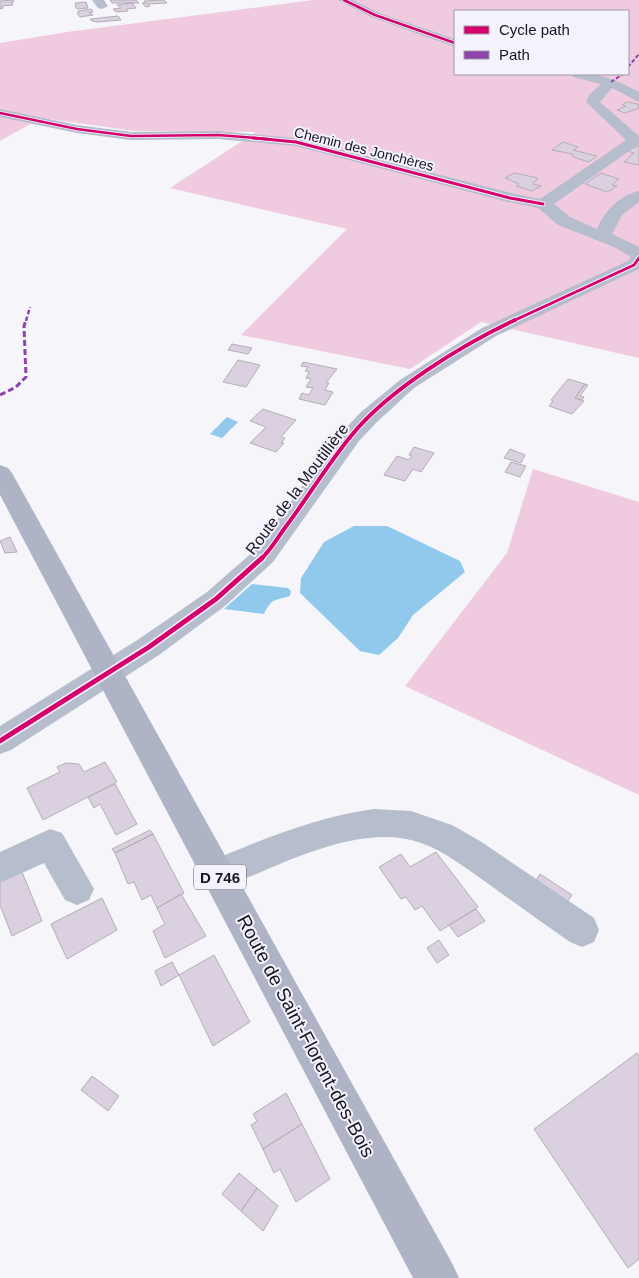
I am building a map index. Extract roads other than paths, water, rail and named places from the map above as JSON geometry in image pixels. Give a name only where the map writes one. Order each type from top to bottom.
[{"type":"main road","name":"Route de Saint-Florent-des-Bois","points":[[1,475],[109,670],[437,1278]]},
{"type":"street","points":[[344,0],[383,18],[454,43]]},
{"type":"street","points":[[582,75],[611,82],[639,98]]},
{"type":"street","points":[[543,204],[637,140],[627,134],[620,124],[593,102],[594,98],[611,82]]},
{"type":"street","name":"Chemin des Jonchères","points":[[0,113],[77,129],[131,136],[218,135],[296,142],[510,198],[543,204]]},
{"type":"street","points":[[603,235],[614,211],[628,200],[639,196]]},
{"type":"street","name":"Route de la Moutillière","points":[[0,741],[149,646],[216,599],[264,556],[351,436],[369,417],[408,384],[489,332],[634,265],[639,256],[630,248],[603,235],[565,221],[543,204]]},
{"type":"street","points":[[218,874],[303,839],[358,826],[396,823],[434,832],[463,848],[582,930]]},
{"type":"street","points":[[0,868],[50,844],[77,889]]},
{"type":"water","points":[[227,417],[238,422],[222,438],[210,434]]},
{"type":"water","points":[[354,526],[387,526],[460,561],[465,572],[413,615],[398,638],[379,655],[360,651],[300,593],[301,578],[324,542]]},
{"type":"water","points":[[252,584],[288,588],[291,591],[290,596],[272,602],[264,614],[224,609]]}]
